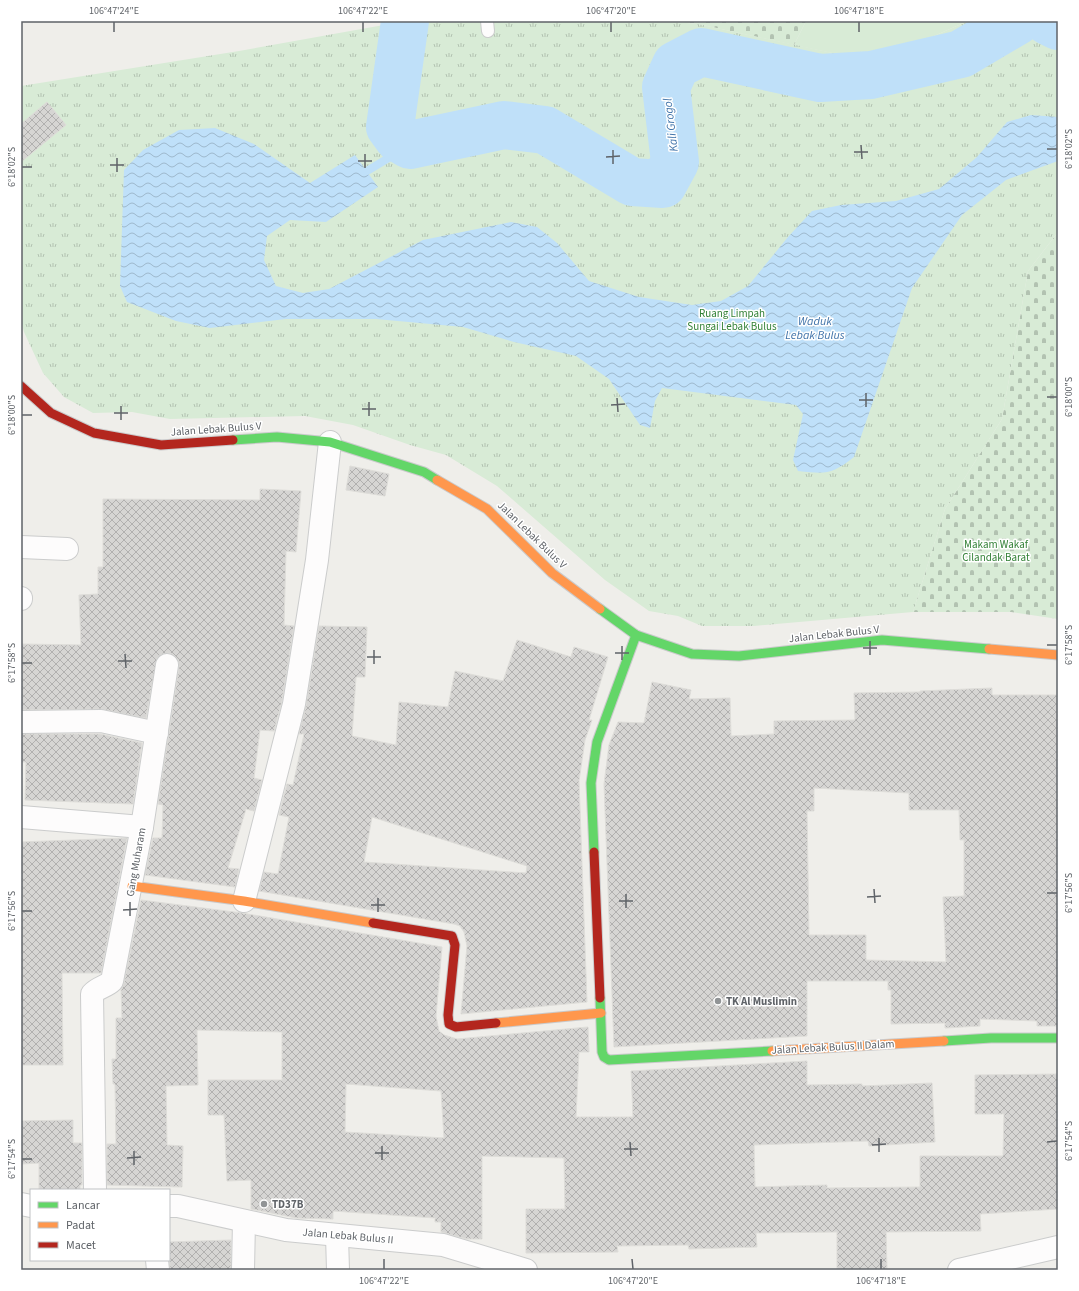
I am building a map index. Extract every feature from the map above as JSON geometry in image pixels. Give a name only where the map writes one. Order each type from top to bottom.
[{"type":"street","name":"Jalan Lebak Bulus V","points":[[21,386],[51,413],[94,433],[160,445],[277,437],[330,442],[424,472],[487,509],[552,573],[636,635],[692,654],[739,656],[882,640],[1058,655]]},
{"type":"street","points":[[244,901],[294,704],[317,560],[330,442]]},
{"type":"street","points":[[21,547],[67,549]]},
{"type":"street","points":[[132,886],[244,901],[452,936],[455,945],[448,1015],[449,1024],[456,1026],[601,1013],[591,821],[591,783],[597,742],[636,635]]},
{"type":"street","name":"Gang Muharam","points":[[95,1189],[92,994],[97,988],[107,986],[112,981],[132,886],[168,665]]},
{"type":"street","points":[[21,722],[100,721],[157,733]]},
{"type":"street","points":[[21,817],[142,826]]},
{"type":"street","name":"Jalan Lebak Bulus II Dalam","points":[[601,1013],[602,1052],[604,1057],[609,1060],[991,1038],[1058,1038]]},
{"type":"street","name":"Jalan Lebak Bulus II","points":[[170,1206],[178,1206],[286,1230],[443,1245],[526,1270]]},
{"type":"street","points":[[243,1270],[244,1221]]},
{"type":"street","points":[[337,1236],[338,1270]]},
{"type":"street","points":[[959,1270],[1058,1247]]},
{"type":"green space","name":"Ruang Limpah Sungai Lebak Bulus","points":[[406,21],[664,21],[698,24],[875,62],[968,21],[1058,21],[1058,232],[1028,271],[1002,419],[945,509],[913,612],[754,626],[702,626],[678,616],[649,611],[605,580],[497,486],[446,455],[410,445],[353,425],[305,416],[170,419],[132,412],[93,413],[64,397],[43,373],[24,332],[21,320],[21,86],[239,51]]},
{"type":"green space","points":[[664,21],[806,21],[794,45],[698,24]]},
{"type":"green space","points":[[806,21],[968,21],[875,62],[794,45]]},
{"type":"green space","name":"Makam Wakaf Cilandak Barat","points":[[1058,232],[1058,619],[1011,612],[913,612],[945,509],[1002,419],[1028,271]]},
{"type":"water","name":"Waduk Lebak Bulus","points":[[1031,115],[1058,117],[1058,161],[1006,180],[962,215],[912,288],[854,457],[834,470],[828,472],[815,473],[798,471],[793,460],[803,414],[796,405],[662,388],[655,401],[650,428],[640,425],[609,379],[576,356],[514,342],[463,327],[376,319],[286,319],[210,328],[176,321],[127,302],[120,286],[124,170],[143,150],[179,130],[215,128],[254,144],[310,183],[355,155],[378,187],[326,222],[290,220],[267,236],[264,260],[276,286],[303,293],[329,289],[423,240],[511,222],[537,227],[557,243],[589,281],[639,297],[692,305],[721,301],[748,286],[788,237],[812,211],[841,205],[896,201],[939,189],[977,157],[1007,122]]},
{"type":"building","points":[[47,102],[66,125],[21,162],[21,124]]},
{"type":"building","points":[[350,466],[389,474],[385,496],[346,490]]},
{"type":"building","points":[[260,489],[301,491],[296,552],[286,551],[284,625],[294,626],[282,701],[274,731],[260,730],[254,778],[262,780],[254,811],[246,809],[228,868],[239,869],[235,887],[145,875],[153,838],[162,838],[163,805],[158,804],[179,667],[178,660],[174,655],[169,653],[162,654],[157,658],[146,718],[101,709],[21,710],[21,644],[81,645],[79,595],[98,594],[98,567],[103,567],[103,499],[260,500]]},
{"type":"building","points":[[319,626],[367,627],[365,677],[356,677],[352,736],[396,745],[399,702],[448,707],[455,671],[503,681],[517,640],[571,657],[574,647],[608,657],[589,720],[592,720],[585,740],[579,781],[587,1002],[461,1014],[467,946],[464,932],[460,926],[259,891],[264,872],[278,874],[289,817],[279,815],[287,784],[293,785],[304,734],[299,734],[306,706]],"holes":[[[372,817],[527,866],[526,873],[364,862]]]},
{"type":"building","points":[[652,682],[691,690],[689,699],[730,698],[731,736],[774,734],[774,721],[855,720],[854,693],[920,692],[992,688],[992,695],[1057,695],[1058,1026],[1037,1026],[1037,1021],[980,1019],[980,1026],[945,1028],[945,1023],[891,1024],[891,990],[888,990],[888,981],[807,981],[807,1036],[614,1047],[604,784],[609,745],[618,722],[644,723]],"holes":[[[814,788],[909,793],[909,810],[959,810],[960,840],[964,840],[964,896],[943,897],[946,962],[866,960],[866,935],[809,935],[807,811],[814,811]]]},
{"type":"building","points":[[21,734],[100,734],[142,743],[133,804],[25,800],[26,762],[21,762]]},
{"type":"building","points":[[127,838],[101,973],[62,973],[63,1065],[21,1065],[21,842]]},
{"type":"building","points":[[141,900],[242,913],[442,947],[436,1016],[439,1031],[444,1035],[457,1039],[588,1027],[589,1052],[579,1052],[576,1117],[633,1117],[631,1071],[807,1061],[807,1085],[862,1084],[862,1086],[932,1083],[935,1142],[869,1146],[868,1141],[754,1145],[755,1187],[827,1185],[827,1188],[920,1187],[920,1156],[1003,1156],[1004,1114],[975,1114],[975,1075],[1058,1074],[1058,1209],[980,1214],[981,1231],[886,1232],[887,1270],[837,1270],[837,1232],[756,1233],[757,1247],[689,1249],[688,1245],[617,1246],[618,1252],[526,1253],[526,1209],[565,1209],[564,1158],[482,1156],[482,1239],[467,1239],[441,1232],[441,1222],[435,1222],[435,1218],[333,1211],[333,1219],[296,1218],[251,1209],[251,1180],[227,1181],[224,1115],[208,1115],[208,1080],[282,1080],[282,1032],[197,1030],[198,1085],[166,1086],[167,1145],[183,1146],[182,1187],[107,1185],[107,1144],[116,1144],[115,1084],[113,1084],[112,1059],[116,1059],[116,1018],[122,1018],[121,990],[124,983]],"holes":[[[346,1084],[441,1091],[444,1138],[345,1132]]]},
{"type":"building","points":[[73,1120],[73,1143],[82,1143],[82,1185],[80,1185],[80,1189],[39,1189],[39,1163],[21,1164],[21,1121]]},
{"type":"building","points":[[231,1240],[231,1270],[170,1270],[170,1242]]},
{"type":"waterway","name":"Kali Grogol","points":[[405,21],[390,127],[398,138],[410,145],[504,125],[545,130],[632,182],[663,184],[675,162],[666,87],[676,65],[701,52],[820,78],[871,75],[961,54],[1017,21]]},
{"type":"waterway","name":"Kali Grogol","points":[[1048,21],[1058,26]]},
{"type":"waterway","points":[[367,171],[410,145]]},
{"type":"traffic: fast","points":[[233,440],[277,437],[330,442],[424,472],[437,480]]},
{"type":"traffic: fast","points":[[600,609],[636,635],[692,654],[739,656],[882,640],[989,649]]},
{"type":"traffic: fast","points":[[594,852],[591,783],[597,742],[636,635]]},
{"type":"traffic: fast","points":[[600,998],[602,1052],[604,1057],[609,1060],[772,1051]]},
{"type":"traffic: fast","points":[[944,1041],[991,1038],[1058,1038]]},
{"type":"traffic: slow","points":[[437,480],[487,509],[552,573],[600,609]]},
{"type":"traffic: slow","points":[[989,649],[1058,655]]},
{"type":"traffic: slow","points":[[132,886],[244,901],[373,923]]},
{"type":"traffic: slow","points":[[496,1023],[601,1013]]},
{"type":"traffic: slow","points":[[772,1051],[944,1041]]},
{"type":"traffic: jam","points":[[21,386],[51,413],[94,433],[161,445],[233,440]]},
{"type":"traffic: jam","points":[[594,852],[600,998]]},
{"type":"traffic: jam","points":[[373,923],[452,936],[455,945],[448,1015],[449,1024],[456,1027],[496,1023]]},
{"type":"place","name":"TK Al Muslimin","points":[[718,1001]]},
{"type":"place","name":"TD37B","points":[[264,1204]]}]
